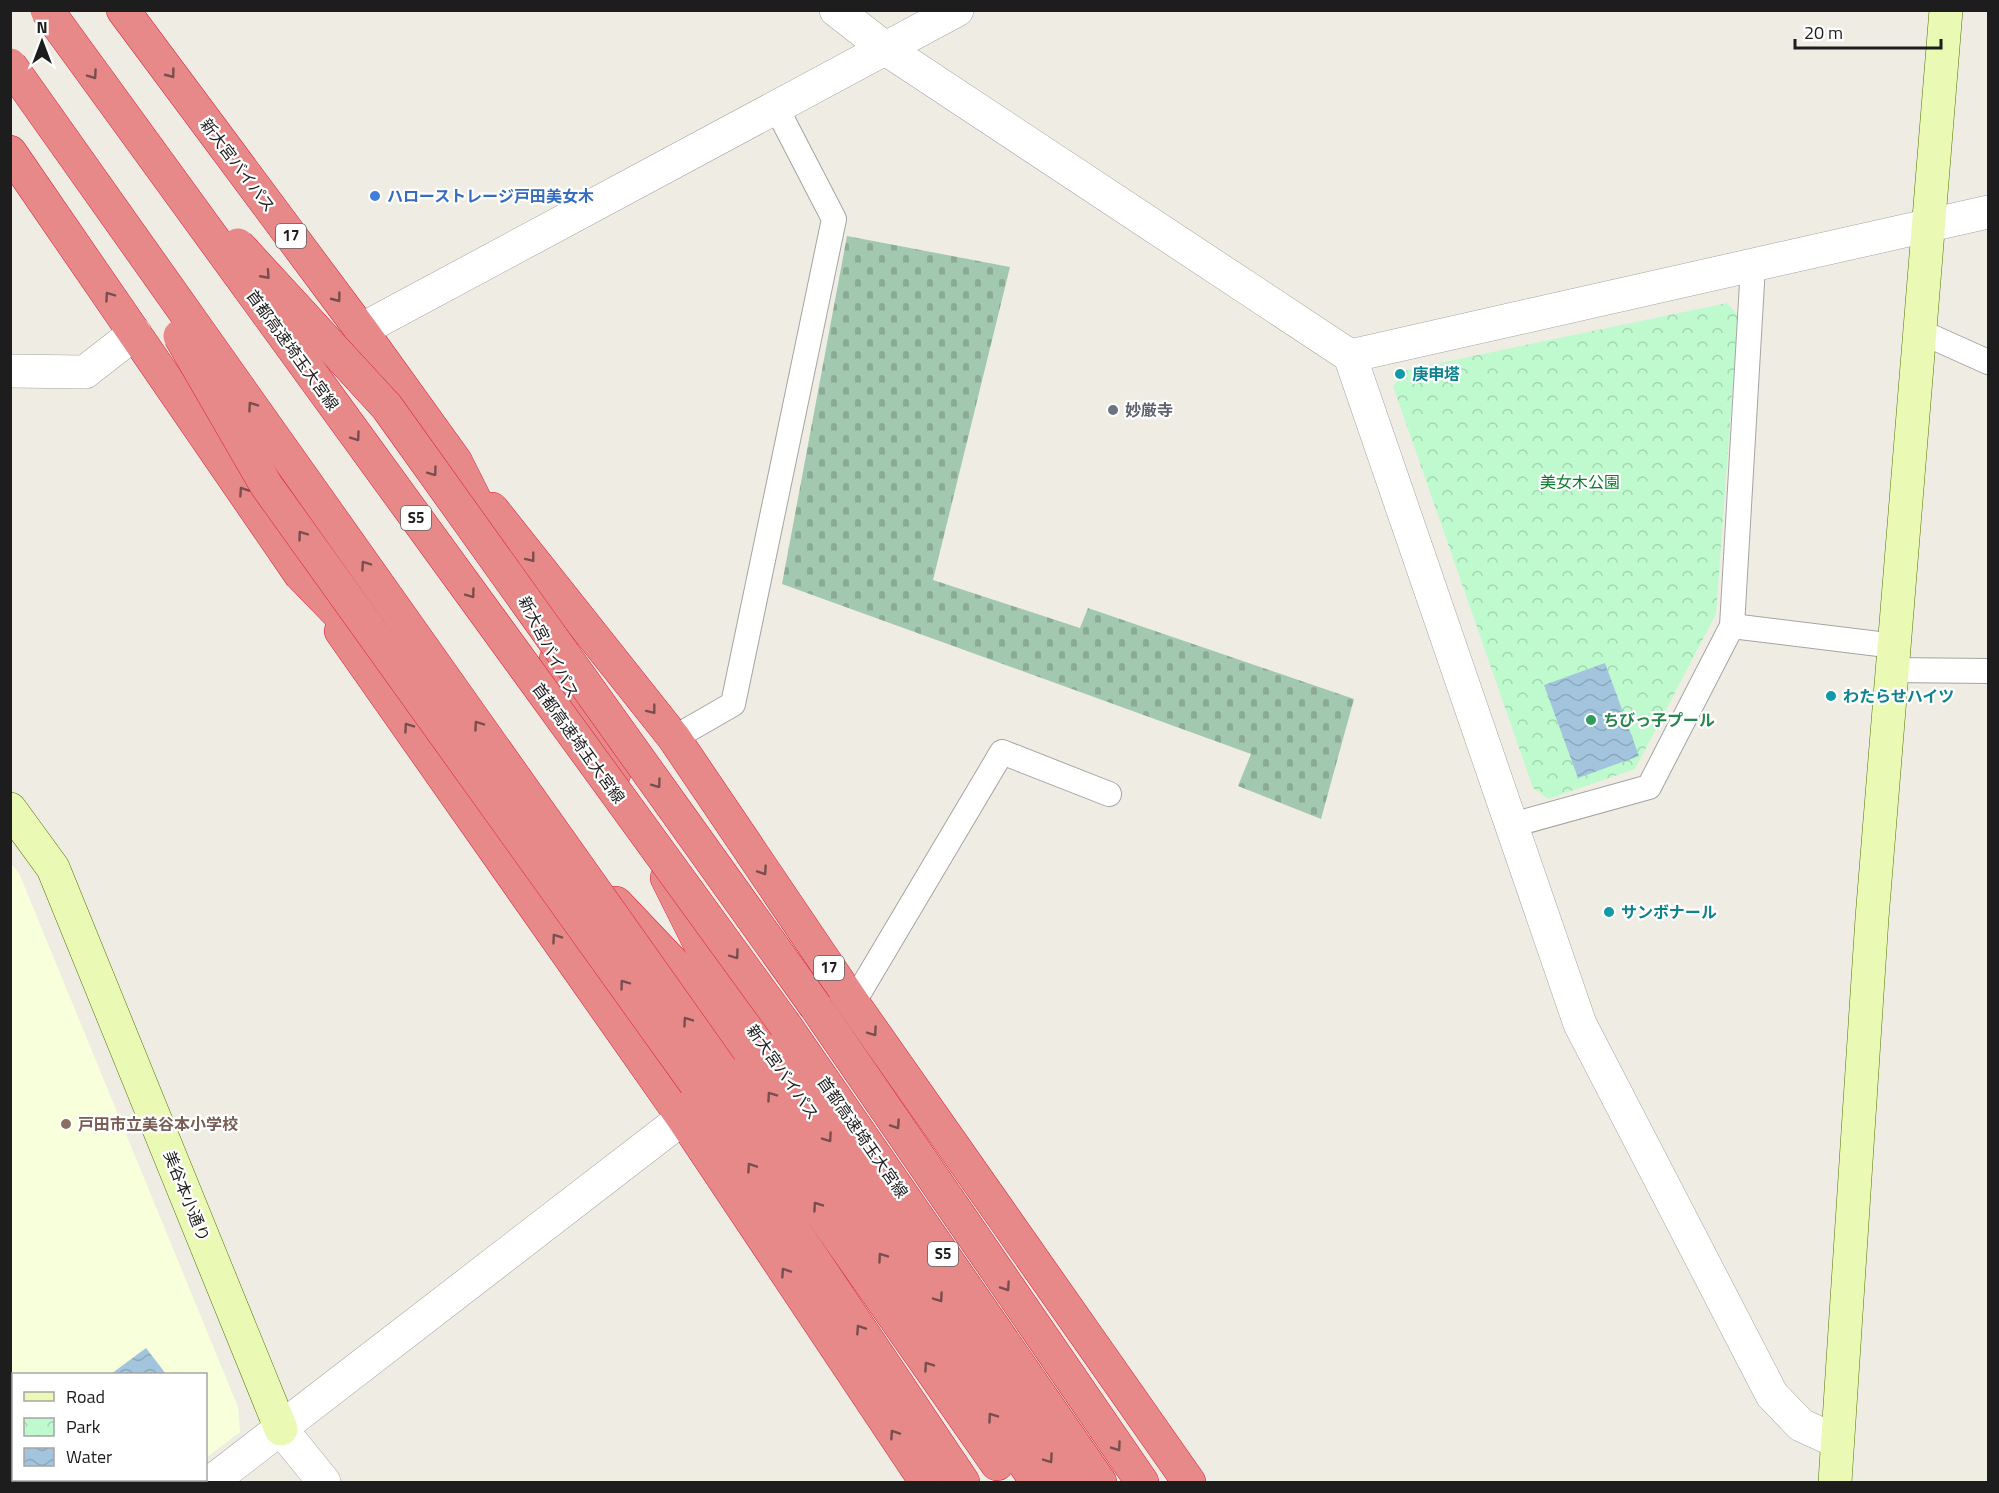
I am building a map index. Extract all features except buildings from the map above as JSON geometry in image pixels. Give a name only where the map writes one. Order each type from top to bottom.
[{"type":"highway","name":"首都高速埼玉大宮線","points":[[47,10],[785,1025],[1100,1482]]},
{"type":"highway","name":"新大宮バイパス","points":[[123,10],[361,330],[456,462],[714,972],[1066,1482]]},
{"type":"highway","points":[[10,64],[1010,1482]]},
{"type":"highway","points":[[128,124],[387,408],[816,1007],[1142,1482]]},
{"type":"highway","name":"新大宮バイパス","points":[[10,153],[300,574],[693,984],[1037,1482]]},
{"type":"highway","points":[[74,154],[266,485],[695,1083],[963,1482]]},
{"type":"highway","name":"17","points":[[456,462],[674,738],[853,1003],[1190,1482]]},
{"type":"highway","points":[[300,574],[683,1118],[926,1482]]},
{"type":"main road","points":[[1835,1482],[1872,918],[1946,10]]},
{"type":"main road","name":"美谷本小通り","points":[[10,809],[53,867],[281,1429]]},
{"type":"street","points":[[836,10],[886,49],[1350,356],[1580,1024],[1772,1395],[1801,1425],[1836,1441]]},
{"type":"street","points":[[361,330],[957,10]]},
{"type":"street","points":[[1350,356],[1989,212]]},
{"type":"street","points":[[10,371],[85,372],[135,333]]},
{"type":"street","points":[[211,1482],[683,1118]]},
{"type":"street","name":"美谷本小通り","points":[[281,1429],[324,1482]]},
{"type":"lane","points":[[674,738],[733,704],[834,219],[776,107]]},
{"type":"lane","points":[[1512,825],[1649,787],[1732,626],[1753,266]]},
{"type":"lane","points":[[1919,331],[1989,362]]},
{"type":"lane","points":[[1732,626],[1894,658],[1989,671]]},
{"type":"lane","points":[[853,1003],[1002,752],[1109,794]]},
{"type":"shaded area","name":"戸田市立美谷本小学校","points":[[10,862],[19,873],[238,1407],[240,1432],[207,1457],[207,1373],[12,1373],[12,1481],[176,1481],[11,1482]]},
{"type":"green space","points":[[847,236],[1010,267],[933,580],[1080,628],[1088,608],[1354,699],[1321,819],[1238,786],[1251,754],[782,584]]},
{"type":"green space","name":"美女木公園","points":[[1727,303],[1738,315],[1716,614],[1635,769],[1548,799],[1533,788],[1393,386],[1406,370]]},
{"type":"water","name":"ちびっ子プール","points":[[1605,663],[1639,756],[1578,778],[1544,685]]},
{"type":"water","points":[[146,1348],[165,1373],[112,1373]]},
{"type":"water","points":[[19,1481],[99,1481],[97,1482]]},
{"type":"place","name":"ハローストレージ戸田美女木","points":[[375,196]]},
{"type":"place","name":"庚申塔","points":[[1400,374]]},
{"type":"place","name":"妙厳寺","points":[[1113,410]]},
{"type":"place","name":"わたらせハイツ","points":[[1831,696]]},
{"type":"place","name":"ちびっ子プール","points":[[1591,720]]},
{"type":"place","name":"サンボナール","points":[[1609,912]]},
{"type":"place","name":"戸田市立美谷本小学校","points":[[66,1124]]}]
